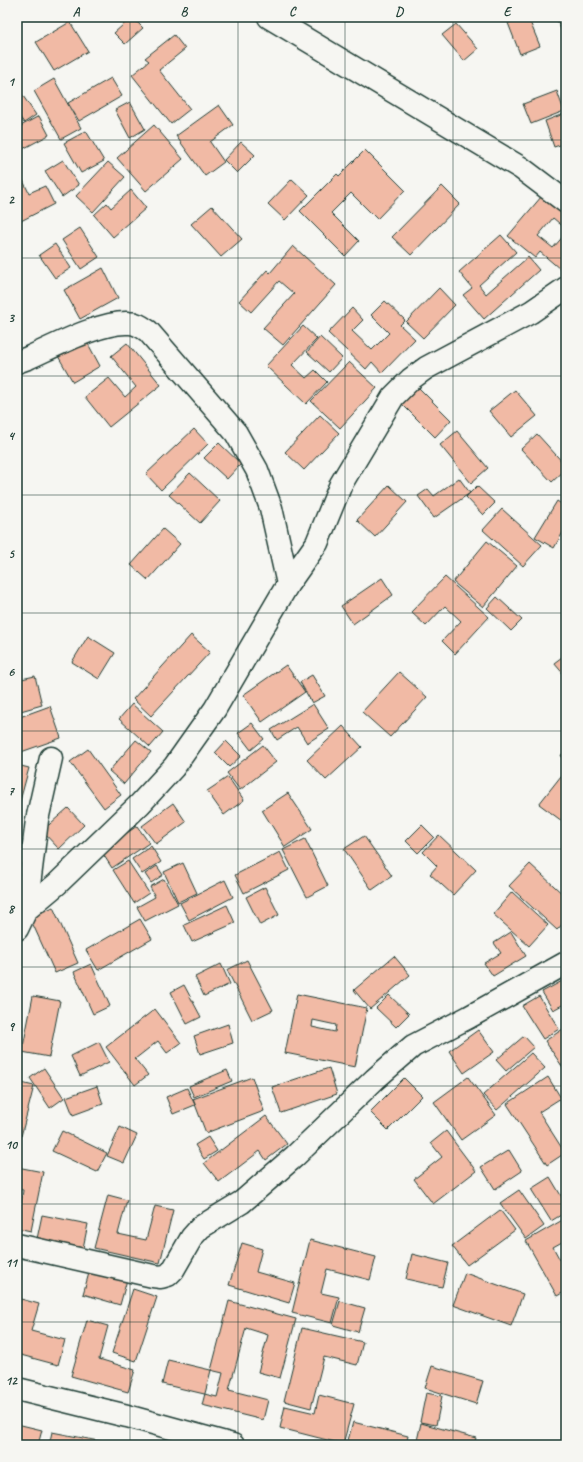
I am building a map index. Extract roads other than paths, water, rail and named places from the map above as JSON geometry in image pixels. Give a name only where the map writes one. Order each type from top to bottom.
[{"type":"street","points":[[269,17],[521,168],[566,202]]},
{"type":"street","points":[[21,920],[134,809],[174,767],[215,709],[288,584],[317,543],[341,484],[393,397],[411,379],[426,368],[531,312],[566,288]]},
{"type":"street","points":[[17,362],[99,327],[128,323],[139,325],[148,331],[236,433],[256,470],[271,508],[288,584]]},
{"type":"street","points":[[21,920],[37,820],[50,758]]},
{"type":"street","points":[[17,1245],[153,1276],[161,1277],[168,1275],[173,1270],[192,1237],[201,1227],[242,1202],[295,1156],[375,1079],[413,1046],[469,1017],[566,963]]},
{"type":"street","points":[[17,1389],[127,1416],[233,1445]]}]
